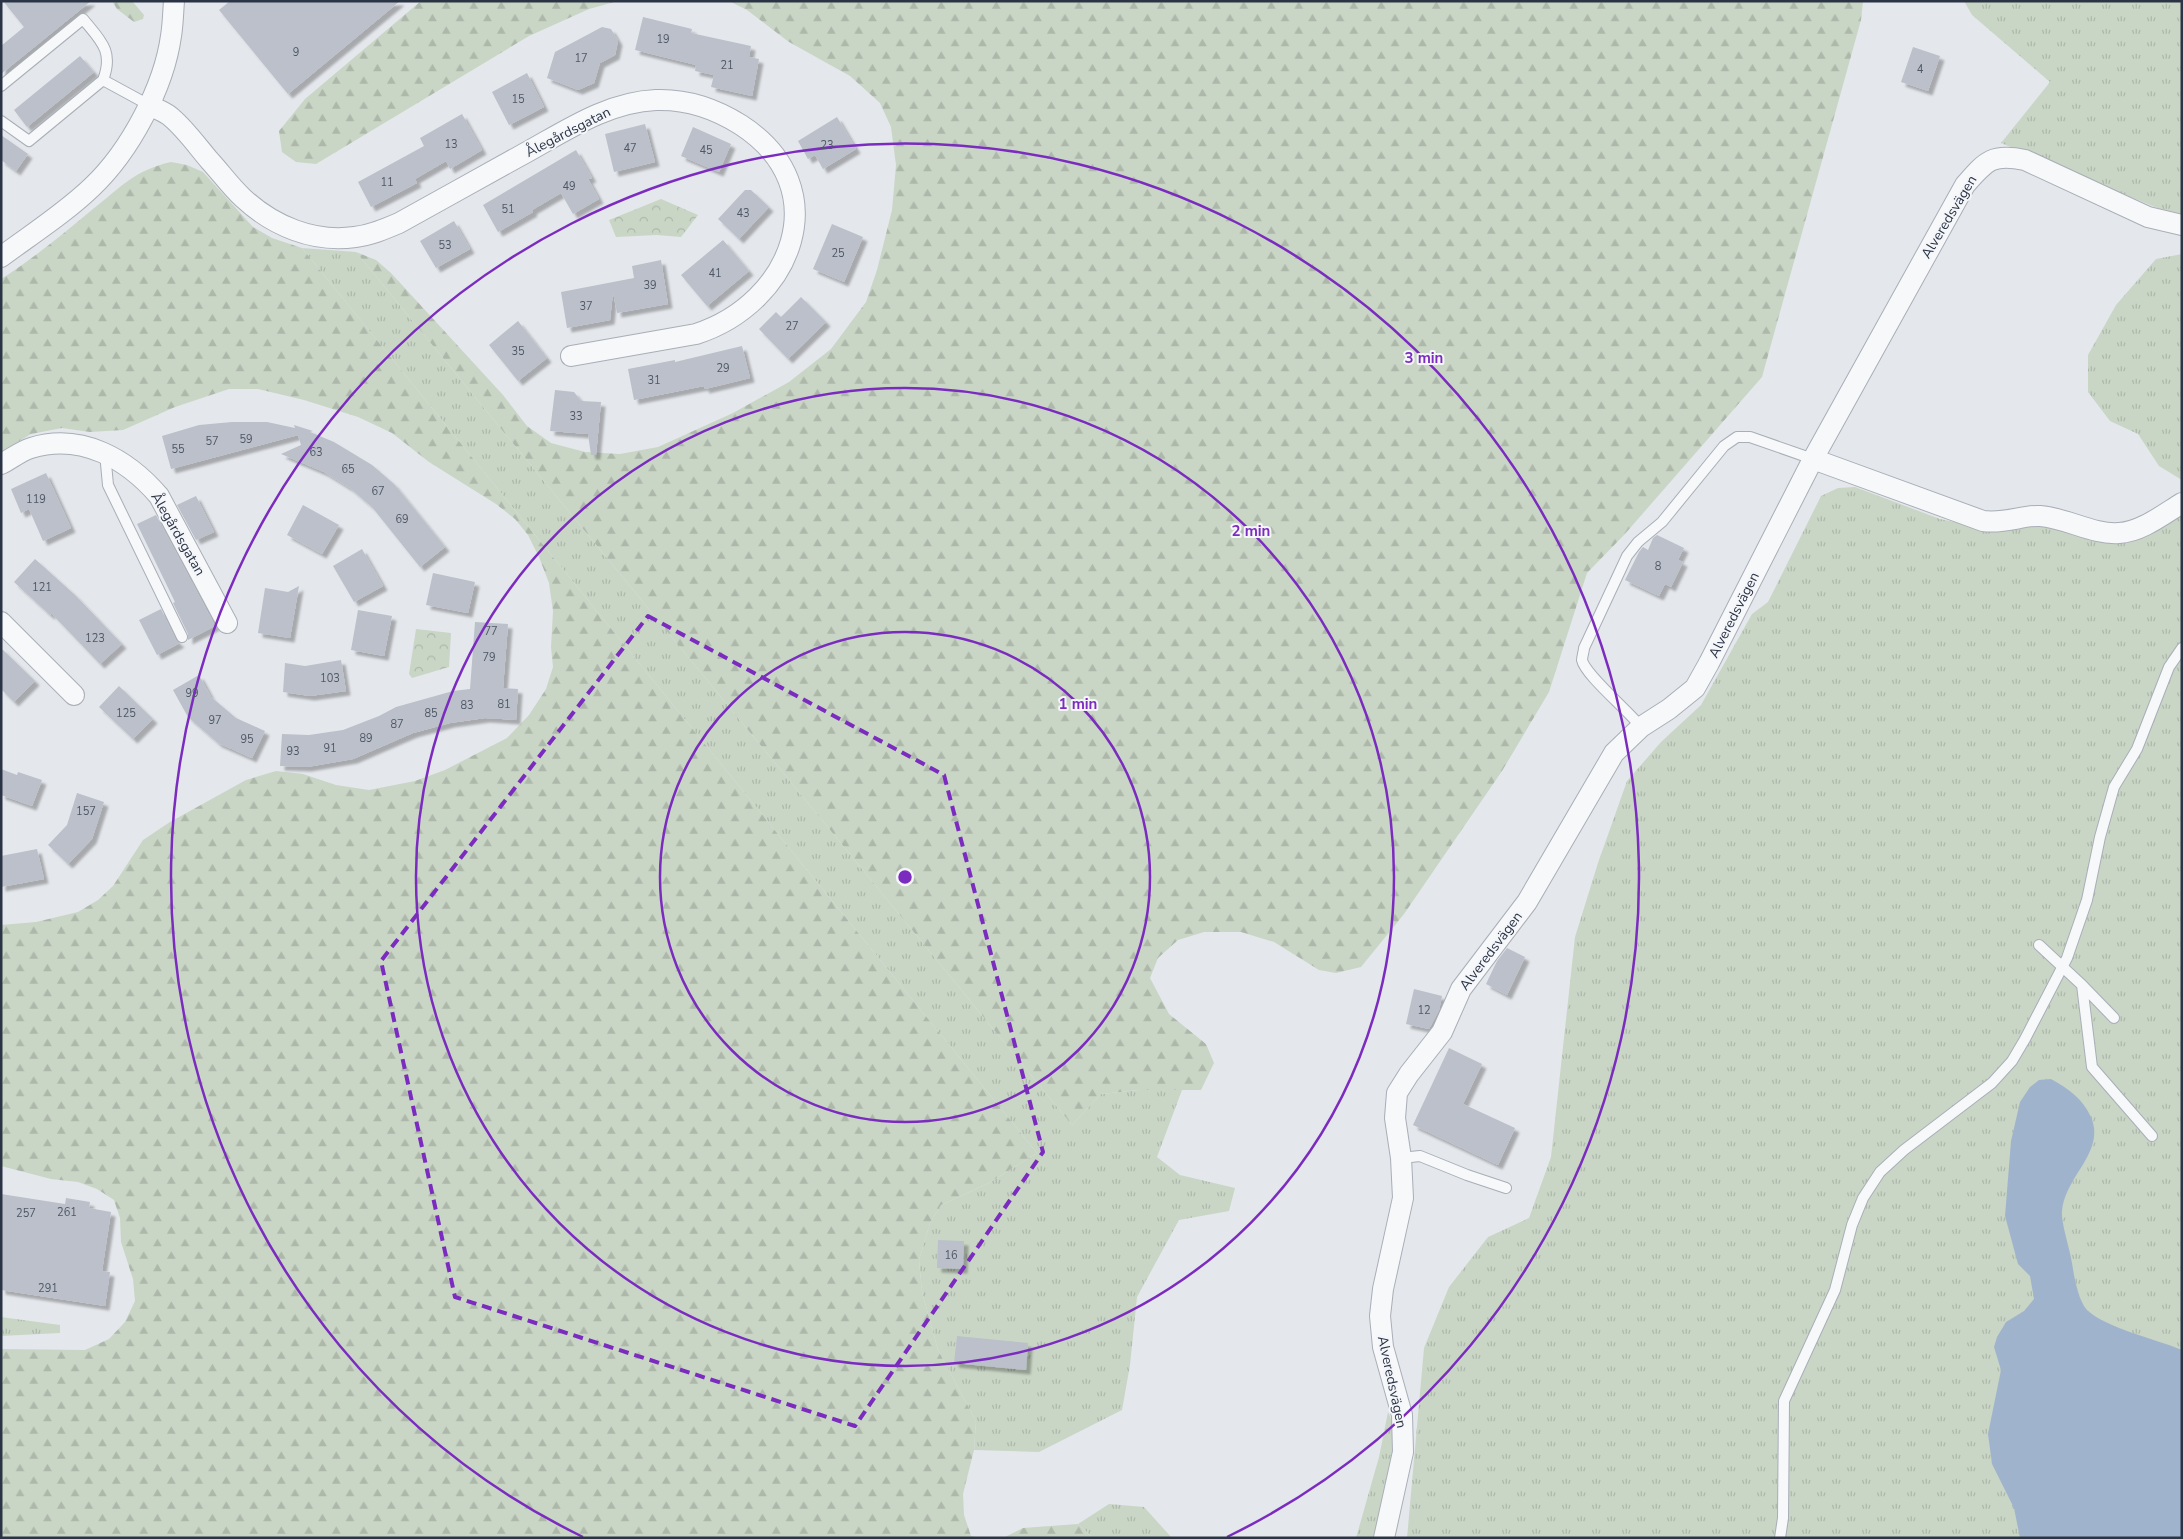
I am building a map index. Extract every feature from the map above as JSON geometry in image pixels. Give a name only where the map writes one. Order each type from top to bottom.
[{"type":"street","points":[[1,257],[59,215],[93,186],[126,145],[148,104],[165,63],[171,36],[174,1]]},
{"type":"street","name":"Ålegårdsgatan","points":[[148,104],[171,117],[241,197],[256,210],[290,229],[313,236],[333,239],[365,235],[399,223],[582,122],[628,104],[656,100],[682,102],[707,108],[732,119],[753,133],[769,147],[781,162],[794,201],[796,220],[785,258],[774,277],[746,308],[714,328],[696,334],[571,356]]},
{"type":"street","name":"Alveredsvägen","points":[[1384,1538],[1403,1452],[1402,1415],[1384,1347],[1380,1316],[1383,1289],[1403,1198],[1401,1158],[1395,1118],[1397,1093],[1409,1074],[1442,1032],[1461,989],[1527,902],[1614,754],[1641,727],[1669,709],[1695,688],[1813,459],[1965,185],[1981,166],[1995,157],[2008,156],[2025,160],[2148,217],[2182,225]]},
{"type":"street","name":"Ålegårdsgatan","points":[[1,464],[29,448],[44,445],[78,446],[94,448],[136,471],[159,496],[227,623]]},
{"type":"street","points":[[1813,459],[1983,522],[1998,523],[2037,516],[2054,517],[2106,532],[2120,533],[2137,528],[2182,503]]},
{"type":"street","points":[[1,622],[74,695]]},
{"type":"lane","points":[[1,86],[83,19],[102,42],[108,56],[108,66],[103,80],[28,141],[1,121]]},
{"type":"lane","points":[[103,80],[148,104]]},
{"type":"lane","points":[[1641,727],[1588,672],[1582,660],[1584,648],[1627,556],[1638,542],[1662,522],[1724,446],[1738,437],[1750,437],[1813,459]]},
{"type":"lane","points":[[105,453],[108,485],[182,637]]},
{"type":"lane","points":[[1780,1538],[1783,1518],[1784,1401],[1835,1290],[1852,1225],[1863,1198],[1880,1172],[1992,1083],[2012,1061],[2063,966],[2087,900],[2100,838],[2114,787],[2137,749],[2169,667],[2182,648]]},
{"type":"lane","points":[[2039,945],[2063,966],[2114,1018]]},
{"type":"lane","points":[[2082,985],[2092,1067],[2152,1136]]},
{"type":"lane","points":[[1401,1158],[1420,1156],[1506,1188]]},
{"type":"highlighted area","points":[[648,616],[944,775],[1043,1152],[855,1426],[455,1297],[381,961]]},
{"type":"green space","points":[[112,1],[132,1],[144,15],[143,19],[134,22],[117,9]]},
{"type":"green space","points":[[421,1],[618,1],[589,9],[529,36],[316,164],[296,162],[282,152],[279,131],[305,99]]},
{"type":"green space","points":[[729,1],[1863,1],[1861,20],[1762,377],[1624,535],[1587,573],[1549,692],[1502,771],[1404,914],[1361,967],[1336,973],[1319,970],[1274,942],[1241,932],[1204,932],[1178,940],[1158,958],[1150,978],[1169,1014],[1206,1044],[1214,1063],[1201,1090],[1139,1090],[1101,1094],[1072,1125],[356,252],[376,260],[391,273],[503,395],[527,426],[551,443],[585,452],[620,454],[658,447],[733,413],[789,382],[831,349],[866,302],[877,270],[892,210],[896,165],[891,127],[880,103],[850,76],[789,42],[747,10]]},
{"type":"green space","points":[[1964,1],[2182,1],[2182,214],[2167,212],[2001,143],[2050,82],[1972,15]]},
{"type":"green space","points":[[171,162],[187,165],[203,172],[253,227],[272,238],[302,248],[1037,1153],[987,1184],[941,1205],[930,1223],[919,1260],[922,1292],[938,1350],[976,1421],[974,1450],[963,1494],[964,1515],[971,1536],[979,1538],[1,1538],[1,1349],[85,1350],[109,1339],[125,1322],[135,1301],[133,1279],[121,1242],[120,1218],[114,1200],[97,1189],[78,1182],[51,1179],[1,1166],[1,925],[36,922],[78,912],[98,900],[113,886],[143,840],[170,822],[246,780],[276,771],[303,774],[336,785],[369,790],[415,781],[445,770],[507,738],[529,715],[546,689],[553,667],[551,647],[553,611],[549,583],[528,535],[515,519],[496,504],[429,462],[392,433],[358,417],[304,400],[258,389],[229,389],[175,407],[123,430],[90,432],[62,428],[31,434],[1,452],[1,279],[48,246],[129,180],[158,165]]},
{"type":"green space","points":[[661,199],[698,215],[681,237],[657,235],[616,237],[609,220]]},
{"type":"green space","points":[[302,248],[356,252],[1072,1125],[1101,1094],[1139,1090],[1182,1090],[1157,1157],[1180,1175],[1235,1188],[1229,1211],[1179,1220],[1137,1297],[1130,1365],[1122,1410],[1039,1452],[974,1450],[976,1421],[938,1350],[922,1292],[919,1260],[930,1223],[941,1205],[987,1184],[1037,1153]]},
{"type":"green space","points":[[2182,254],[2182,480],[2159,466],[2138,434],[2110,421],[2088,392],[2088,355],[2116,305],[2156,259]]},
{"type":"green space","points":[[1855,487],[1940,519],[1995,530],[2029,522],[2102,539],[2182,512],[2182,1538],[1407,1538],[1424,1348],[1449,1287],[1488,1237],[1529,1218],[1551,1157],[1575,937],[1598,863],[1627,781],[1661,742],[1701,705],[1752,614],[1768,602],[1821,496],[1838,488]]},
{"type":"green space","points":[[416,629],[451,633],[449,667],[412,678],[409,674]]},
{"type":"green space","points":[[1,1317],[60,1325],[60,1333],[1,1336]]},
{"type":"green space","points":[[1388,1412],[1392,1424],[1392,1455],[1373,1538],[1356,1538],[1379,1457]]},
{"type":"green space","points":[[1109,1504],[1144,1507],[1172,1538],[1093,1538],[1078,1524]]},
{"type":"green space","points":[[1078,1524],[1093,1538],[1003,1538],[1023,1528]]},
{"type":"water","points":[[2051,1079],[2069,1090],[2079,1099],[2091,1117],[2094,1130],[2093,1142],[2089,1153],[2070,1186],[2062,1211],[2075,1281],[2081,1300],[2087,1310],[2106,1322],[2182,1350],[2182,1538],[2020,1538],[2014,1508],[1992,1464],[1988,1434],[2001,1370],[1994,1347],[1997,1337],[2006,1322],[2024,1311],[2034,1299],[2030,1276],[2018,1264],[2005,1216],[2011,1141],[2020,1102],[2030,1087],[2039,1080]]},
{"type":"building","points":[[3,1],[91,1],[1,74],[1,46],[24,27]]},
{"type":"building","points":[[230,1],[400,1],[288,94],[219,10]]},
{"type":"building","points":[[643,17],[692,29],[691,33],[751,46],[749,57],[759,59],[752,96],[711,87],[714,75],[695,71],[696,65],[635,50]]},
{"type":"building","points":[[602,27],[611,29],[618,41],[615,55],[600,63],[594,83],[578,90],[547,78],[555,52]]},
{"type":"building","points":[[1913,47],[1940,56],[1928,91],[1901,82]]},
{"type":"building","points":[[80,56],[94,72],[27,127],[14,110]]},
{"type":"building","points":[[527,73],[544,107],[509,125],[492,92]]},
{"type":"building","points":[[462,114],[482,150],[450,169],[446,161],[415,179],[417,183],[371,207],[358,182],[424,146],[420,138]]},
{"type":"building","points":[[837,117],[856,149],[823,169],[815,155],[808,159],[798,141]]},
{"type":"building","points":[[645,124],[655,162],[614,172],[605,134]]},
{"type":"building","points":[[693,127],[731,144],[719,172],[681,156]]},
{"type":"building","points":[[1,135],[28,154],[16,171],[1,160]]},
{"type":"building","points":[[576,150],[592,178],[588,179],[599,199],[573,214],[561,193],[498,232],[483,205]]},
{"type":"building","points":[[745,190],[751,190],[769,207],[739,239],[718,219]]},
{"type":"building","points":[[454,221],[470,249],[436,268],[420,241]]},
{"type":"building","points":[[832,224],[863,237],[844,282],[813,269]]},
{"type":"building","points":[[723,240],[749,271],[707,306],[681,275]]},
{"type":"building","points":[[661,260],[668,304],[617,313],[613,292],[610,320],[567,328],[561,292],[634,278],[632,266]]},
{"type":"building","points":[[801,297],[826,322],[788,359],[759,329],[776,312],[781,317]]},
{"type":"building","points":[[518,321],[547,358],[518,381],[489,345]]},
{"type":"building","points":[[742,346],[750,378],[705,389],[704,386],[634,400],[628,369],[675,360],[675,362]]},
{"type":"building","points":[[555,390],[574,392],[581,401],[601,402],[596,455],[591,455],[588,434],[550,431]]},
{"type":"building","points":[[232,422],[267,422],[295,428],[294,425],[313,431],[310,432],[334,442],[372,465],[394,484],[445,547],[420,567],[372,507],[350,488],[324,472],[281,454],[301,445],[298,435],[171,469],[162,436],[199,425]]},
{"type":"building","points":[[46,473],[71,528],[43,541],[29,509],[21,513],[11,489]]},
{"type":"building","points":[[196,496],[214,532],[196,540],[177,505]]},
{"type":"building","points":[[303,505],[339,525],[322,554],[287,535]]},
{"type":"building","points":[[156,515],[215,626],[188,640],[188,634],[173,603],[175,602],[137,524]]},
{"type":"building","points":[[1657,535],[1684,548],[1678,560],[1683,562],[1671,587],[1665,584],[1659,596],[1625,580],[1639,552],[1643,547],[1648,550],[1653,538]]},
{"type":"building","points":[[362,549],[383,586],[354,602],[333,566]]},
{"type":"building","points":[[35,559],[75,595],[122,644],[100,664],[51,613],[50,615],[14,582]]},
{"type":"building","points":[[433,573],[475,582],[468,613],[426,605]]},
{"type":"building","points":[[299,586],[290,638],[258,633],[265,588],[288,592]]},
{"type":"building","points":[[161,609],[176,640],[180,643],[157,655],[139,620]]},
{"type":"building","points":[[358,610],[392,616],[384,656],[351,650]]},
{"type":"building","points":[[475,622],[508,624],[503,688],[518,689],[516,720],[485,718],[450,723],[413,733],[353,759],[307,767],[280,766],[282,734],[309,735],[343,730],[396,707],[453,691],[470,689]]},
{"type":"building","points":[[1,648],[35,681],[14,702],[1,689]]},
{"type":"building","points":[[341,660],[346,691],[310,696],[283,692],[285,663],[305,666]]},
{"type":"building","points":[[199,675],[211,697],[236,718],[265,731],[252,758],[218,743],[188,717],[173,690]]},
{"type":"building","points":[[119,686],[153,719],[133,739],[99,707]]},
{"type":"building","points":[[1,769],[17,775],[18,772],[42,780],[32,806],[1,795]]},
{"type":"building","points":[[77,793],[104,802],[92,839],[68,864],[48,845],[67,825]]},
{"type":"building","points":[[37,849],[44,879],[1,887],[1,856]]},
{"type":"building","points":[[1507,948],[1525,957],[1507,995],[1486,984],[1497,961]]},
{"type":"building","points":[[1414,989],[1442,996],[1439,1010],[1429,1029],[1406,1024]]},
{"type":"building","points":[[1449,1048],[1482,1064],[1463,1104],[1515,1128],[1498,1165],[1413,1125]]},
{"type":"building","points":[[1,1194],[65,1204],[66,1198],[90,1202],[89,1208],[111,1212],[102,1271],[110,1272],[105,1306],[1,1290]]},
{"type":"building","points":[[938,1240],[964,1241],[963,1269],[937,1268]]},
{"type":"building","points":[[957,1336],[1028,1343],[1026,1370],[954,1363]]}]
